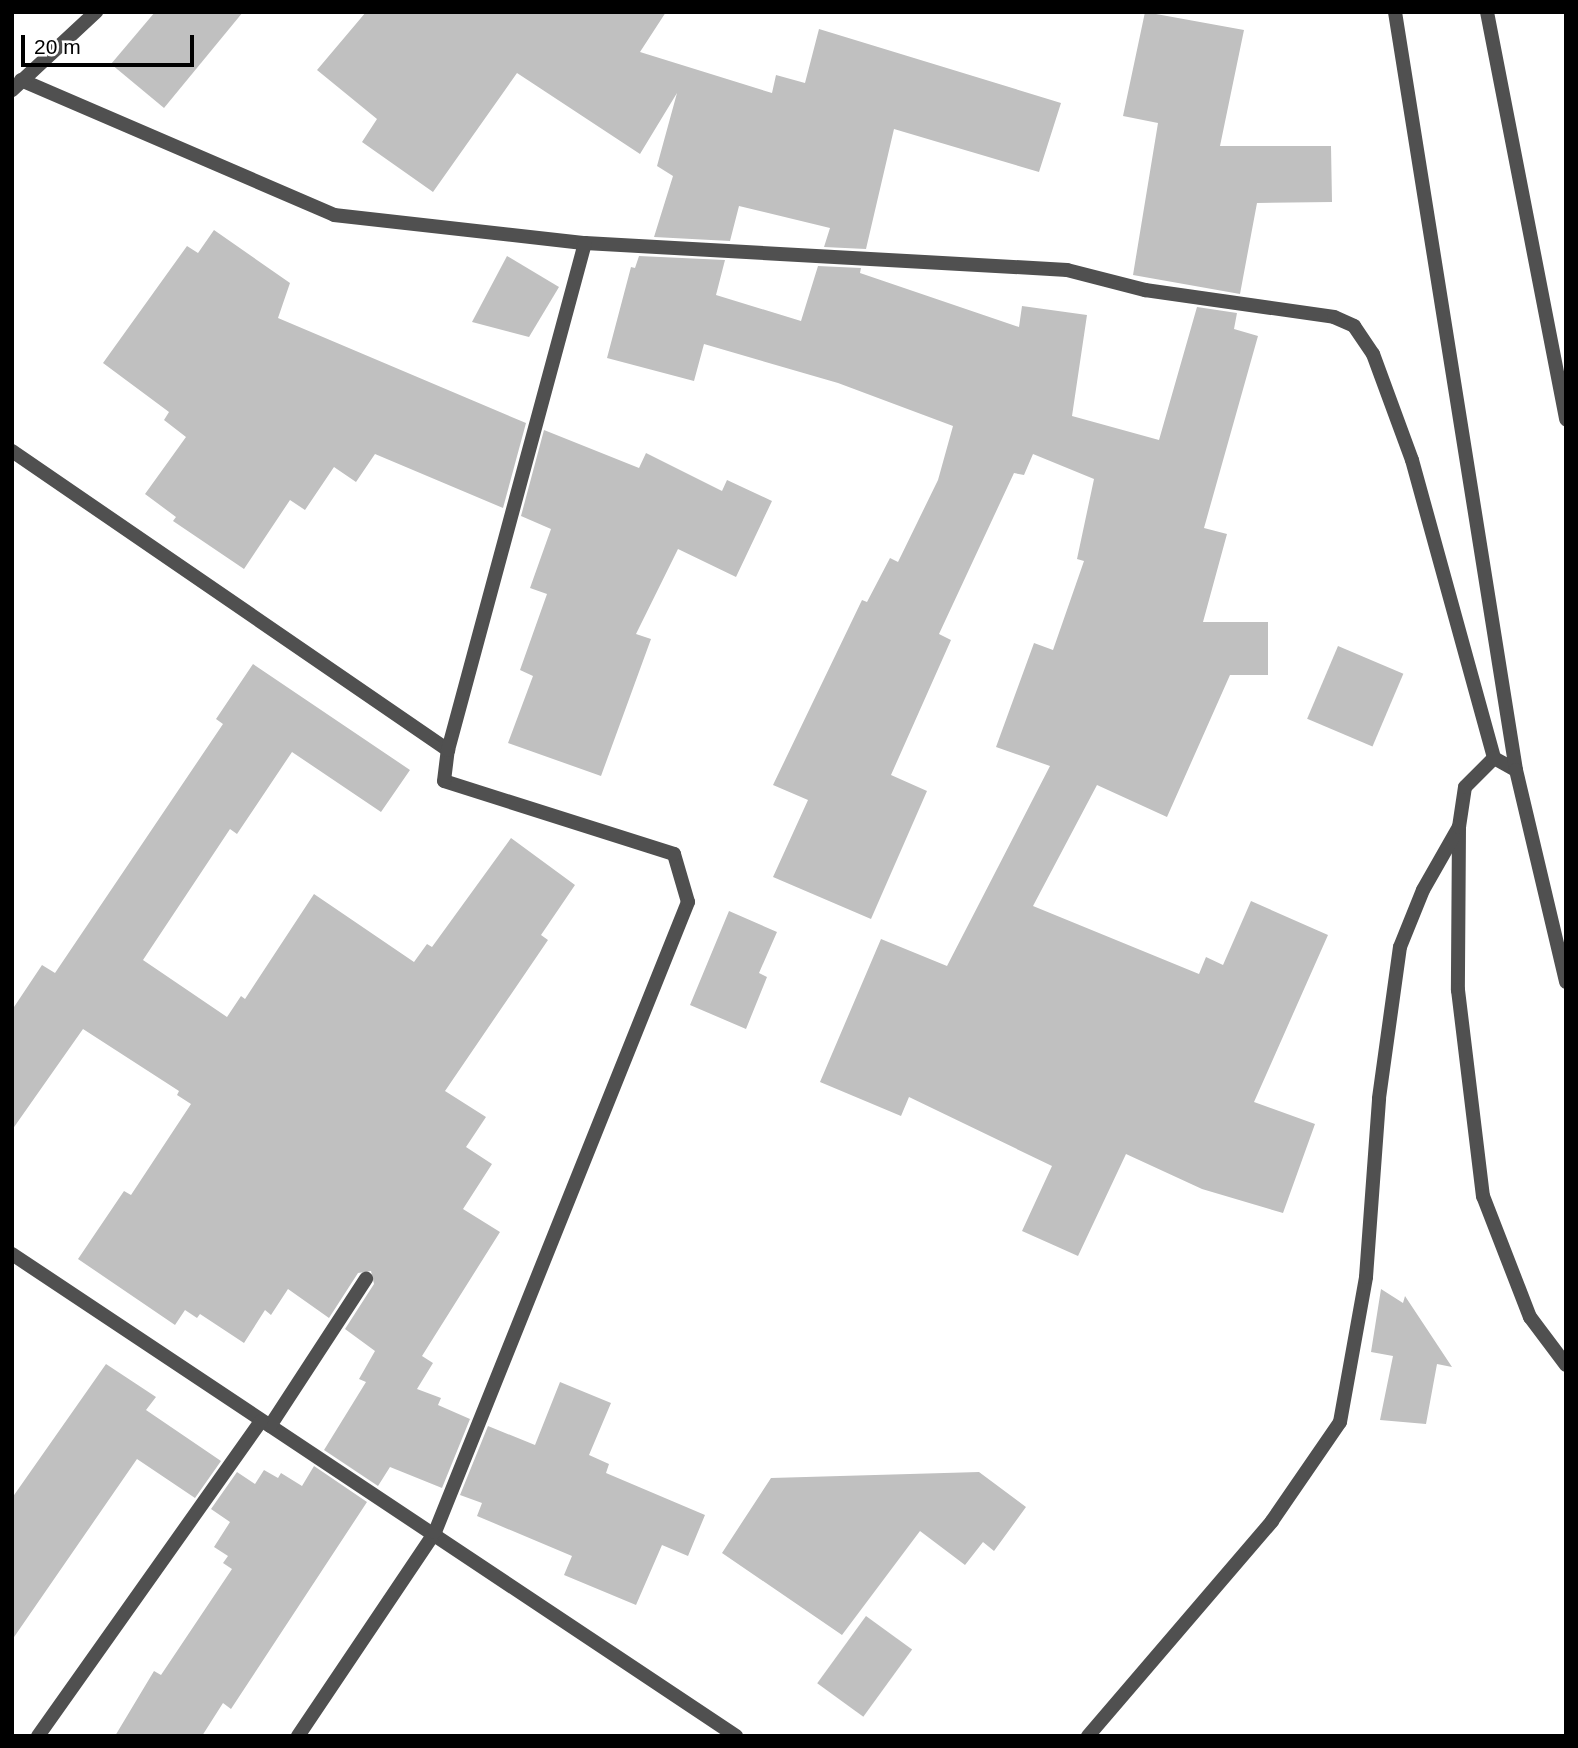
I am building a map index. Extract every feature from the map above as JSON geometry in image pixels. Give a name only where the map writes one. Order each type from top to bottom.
[{"type":"street","points":[[96,12],[17,85],[334,215],[585,243],[1067,270],[1145,290],[1334,317],[1354,326],[1373,354],[1412,460],[1494,758],[1516,769]]},
{"type":"street","points":[[1395,12],[1516,769],[1566,982]]},
{"type":"street","points":[[1487,12],[1566,419]]},
{"type":"street","points":[[298,1736],[435,1532],[688,902],[674,854],[444,780],[448,750],[585,243]]},
{"type":"street","points":[[12,452],[448,750]]},
{"type":"street","points":[[1494,758],[1465,787],[1459,827],[1458,989],[1483,1196],[1530,1317],[1566,1365]]},
{"type":"street","points":[[1088,1736],[1272,1521],[1340,1422],[1366,1277],[1379,1098],[1400,947],[1423,890],[1459,827]]},
{"type":"street","points":[[12,1254],[265,1423],[435,1532],[736,1736]]},
{"type":"street","points":[[38,1736],[366,1279]]},
{"type":"building","points":[[155,12],[243,12],[164,108],[111,64]]},
{"type":"building","points":[[366,12],[666,12],[640,52],[772,93],[776,75],[805,83],[819,29],[1061,103],[1039,172],[894,129],[866,249],[824,247],[830,228],[739,206],[730,241],[654,237],[673,176],[657,166],[677,93],[640,154],[517,73],[433,192],[362,142],[377,119],[317,70]]},
{"type":"building","points":[[1145,12],[1244,30],[1220,146],[1331,146],[1332,202],[1257,203],[1240,294],[1133,275],[1158,123],[1123,116]]},
{"type":"building","points":[[214,230],[290,283],[278,318],[526,423],[503,508],[375,454],[356,482],[334,467],[305,510],[290,500],[244,569],[173,521],[176,517],[145,494],[186,437],[164,420],[169,412],[103,363],[187,246],[198,253]]},
{"type":"building","points":[[507,256],[559,287],[529,337],[472,322]]},
{"type":"building","points":[[639,256],[725,260],[716,295],[801,321],[818,266],[861,268],[860,273],[1019,327],[1022,306],[1087,315],[1072,416],[1159,440],[1197,307],[1237,313],[1234,329],[1258,336],[1204,528],[1227,534],[1203,622],[1268,622],[1268,675],[1230,675],[1167,817],[1097,785],[1033,906],[1199,974],[1206,957],[1223,965],[1251,901],[1328,935],[1254,1102],[1315,1124],[1283,1213],[1202,1189],[1126,1154],[1078,1256],[1022,1231],[1052,1166],[909,1097],[901,1116],[820,1082],[881,939],[947,966],[1050,766],[996,747],[1034,643],[1053,650],[1084,561],[1077,559],[1094,479],[1033,454],[1024,475],[1014,473],[939,634],[951,640],[891,775],[927,791],[871,919],[773,877],[808,800],[773,785],[862,600],[867,602],[890,558],[898,562],[938,480],[953,426],[838,383],[704,344],[694,381],[607,358],[631,267],[635,268]]},
{"type":"building","points":[[544,430],[639,468],[646,453],[722,491],[727,480],[772,501],[736,577],[678,549],[636,634],[651,639],[601,776],[508,743],[533,676],[520,670],[547,594],[530,588],[551,529],[521,516]]},
{"type":"building","points":[[1338,646],[1403,674],[1372,746],[1307,719]]},
{"type":"building","points":[[253,664],[410,770],[381,812],[292,752],[237,834],[230,829],[143,960],[227,1017],[241,996],[245,999],[314,894],[414,962],[427,944],[432,947],[511,838],[575,885],[541,935],[548,940],[445,1091],[486,1117],[466,1147],[492,1164],[463,1209],[500,1232],[422,1356],[433,1363],[417,1389],[441,1398],[438,1405],[470,1419],[442,1488],[390,1467],[378,1486],[324,1450],[366,1382],[359,1379],[375,1351],[345,1329],[374,1284],[371,1271],[358,1273],[329,1318],[288,1289],[271,1315],[265,1310],[244,1343],[200,1314],[197,1318],[185,1310],[175,1325],[78,1259],[124,1191],[131,1195],[191,1104],[177,1095],[179,1091],[83,1029],[12,1130],[12,1010],[42,965],[55,973],[223,724],[216,719]]},
{"type":"building","points":[[729,911],[777,932],[759,973],[767,977],[746,1029],[690,1005]]},
{"type":"building","points":[[1381,1289],[1403,1303],[1405,1296],[1452,1367],[1437,1364],[1426,1424],[1380,1420],[1393,1356],[1371,1352]]},
{"type":"building","points":[[106,1364],[156,1397],[146,1410],[221,1461],[195,1498],[137,1459],[12,1640],[12,1498]]},
{"type":"building","points":[[560,1382],[611,1403],[589,1455],[609,1464],[606,1473],[705,1515],[688,1556],[662,1545],[636,1605],[564,1575],[572,1556],[477,1516],[482,1503],[460,1495],[488,1426],[535,1445]]},
{"type":"building","points":[[314,1466],[367,1502],[231,1709],[223,1703],[202,1736],[115,1736],[154,1671],[161,1675],[232,1569],[223,1563],[228,1556],[214,1547],[230,1522],[211,1509],[237,1472],[255,1484],[264,1470],[278,1478],[281,1473],[302,1486]]},
{"type":"building","points":[[979,1472],[1026,1507],[994,1551],[983,1542],[965,1565],[920,1531],[842,1635],[722,1553],[771,1478]]},
{"type":"building","points":[[866,1616],[912,1650],[863,1717],[817,1683]]}]
